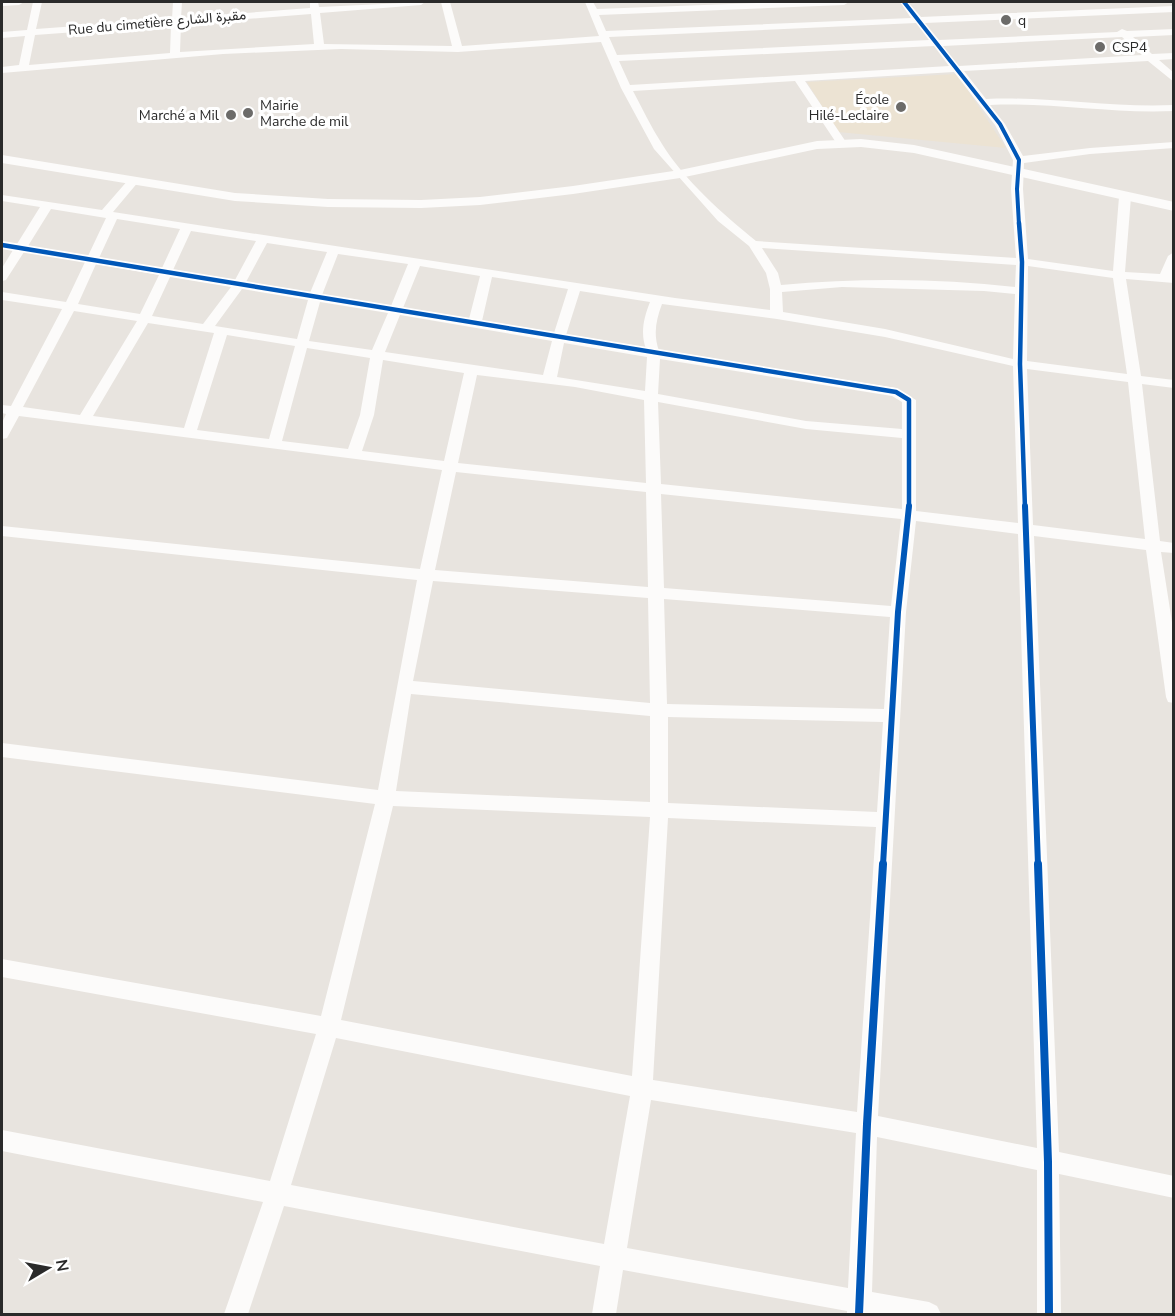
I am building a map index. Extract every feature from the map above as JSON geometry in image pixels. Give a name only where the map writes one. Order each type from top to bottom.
[{"type":"street","points":[[2,3],[19,2]]},
{"type":"street","points":[[24,67],[37,2]]},
{"type":"street","points":[[175,54],[177,2]]},
{"type":"street","name":"Rue du cimetière مقبرة الشارع","points":[[2,35],[314,6],[421,2]]},
{"type":"street","points":[[445,2],[458,49]]},
{"type":"street","points":[[589,2],[626,88],[658,147],[723,219],[753,244],[772,273],[776,289],[777,315]]},
{"type":"street","points":[[594,12],[735,4],[844,2]]},
{"type":"street","points":[[904,2],[921,20],[1000,124],[1019,166],[1017,189],[1022,262],[1020,364],[1028,529],[1048,1162],[1049,1314]]},
{"type":"street","points":[[1092,2],[1173,79]]},
{"type":"street","points":[[735,4],[764,52],[797,77],[841,142]]},
{"type":"street","points":[[314,6],[319,47]]},
{"type":"street","points":[[612,58],[939,44],[1114,24],[1173,9]]},
{"type":"street","points":[[626,88],[764,52],[921,20],[1114,24],[1173,32]]},
{"type":"street","points":[[2,70],[175,54],[319,47],[458,49],[605,37],[764,52]]},
{"type":"street","points":[[797,77],[1173,56]]},
{"type":"street","points":[[983,102],[1029,100],[1128,110],[1173,108]]},
{"type":"street","points":[[2,159],[260,200],[399,205],[446,204],[516,197],[680,174],[816,145],[841,142],[914,149],[1019,166],[1125,197],[1173,207]]},
{"type":"street","points":[[1019,166],[1090,151],[1173,145]]},
{"type":"street","points":[[2,435],[8,410],[70,307],[93,260],[109,215],[133,181]]},
{"type":"street","points":[[1125,197],[1119,275],[1135,380],[1153,546],[1173,697]]},
{"type":"street","points":[[2,198],[657,299],[777,315],[885,333],[1020,364],[1173,384]]},
{"type":"street","points":[[2,277],[48,204]]},
{"type":"street","points":[[84,419],[145,318],[187,226]]},
{"type":"street","points":[[207,328],[239,284],[264,237]]},
{"type":"street","points":[[753,244],[1022,262],[1169,279],[1173,256]]},
{"type":"street","points":[[2,245],[896,392],[909,400],[909,515],[898,612],[867,1124],[859,1307]]},
{"type":"street","points":[[274,445],[315,297],[334,248]]},
{"type":"street","points":[[353,455],[367,415],[377,355],[417,261]]},
{"type":"street","points":[[474,323],[487,273]]},
{"type":"street","points":[[776,289],[851,283],[984,287],[1021,291]]},
{"type":"street","points":[[549,380],[575,286]]},
{"type":"street","points":[[2,296],[301,344],[549,380],[806,425],[909,434]]},
{"type":"street","points":[[604,1314],[642,1088],[658,811],[657,592],[651,398],[654,354],[649,340],[650,319],[657,299]]},
{"type":"street","points":[[189,433],[222,330]]},
{"type":"street","points":[[236,1314],[329,1027],[386,798],[404,687],[426,575],[471,370]]},
{"type":"street","points":[[8,410],[451,467],[909,515],[1173,548]]},
{"type":"street","points":[[2,531],[426,575],[898,612]]},
{"type":"street","points":[[404,687],[659,710],[892,716]]},
{"type":"street","points":[[2,750],[386,798],[886,820]]},
{"type":"street","points":[[2,968],[329,1027],[642,1088],[867,1124],[1173,1187]]},
{"type":"street","points":[[2,1140],[612,1257],[859,1307],[929,1314]]},
{"type":"shaded area","name":"École Hilé-Leclaire","points":[[957,74],[1006,148],[838,132],[807,82]]},
{"type":"cycle path","points":[[904,2],[1000,124],[1019,160],[1017,189],[1022,262],[1020,364],[1048,1162],[1049,1314]]},
{"type":"cycle path","points":[[2,245],[896,392],[909,400],[909,515],[898,612],[867,1124],[859,1314]]},
{"type":"place","name":"q","points":[[1006,20]]},
{"type":"place","name":"CSP4","points":[[1100,47]]},
{"type":"place","name":"École Hilé-Leclaire","points":[[901,107]]},
{"type":"place","name":"Mairie Marche de mil","points":[[248,113]]},
{"type":"place","name":"Marché a Mil","points":[[231,115]]}]
